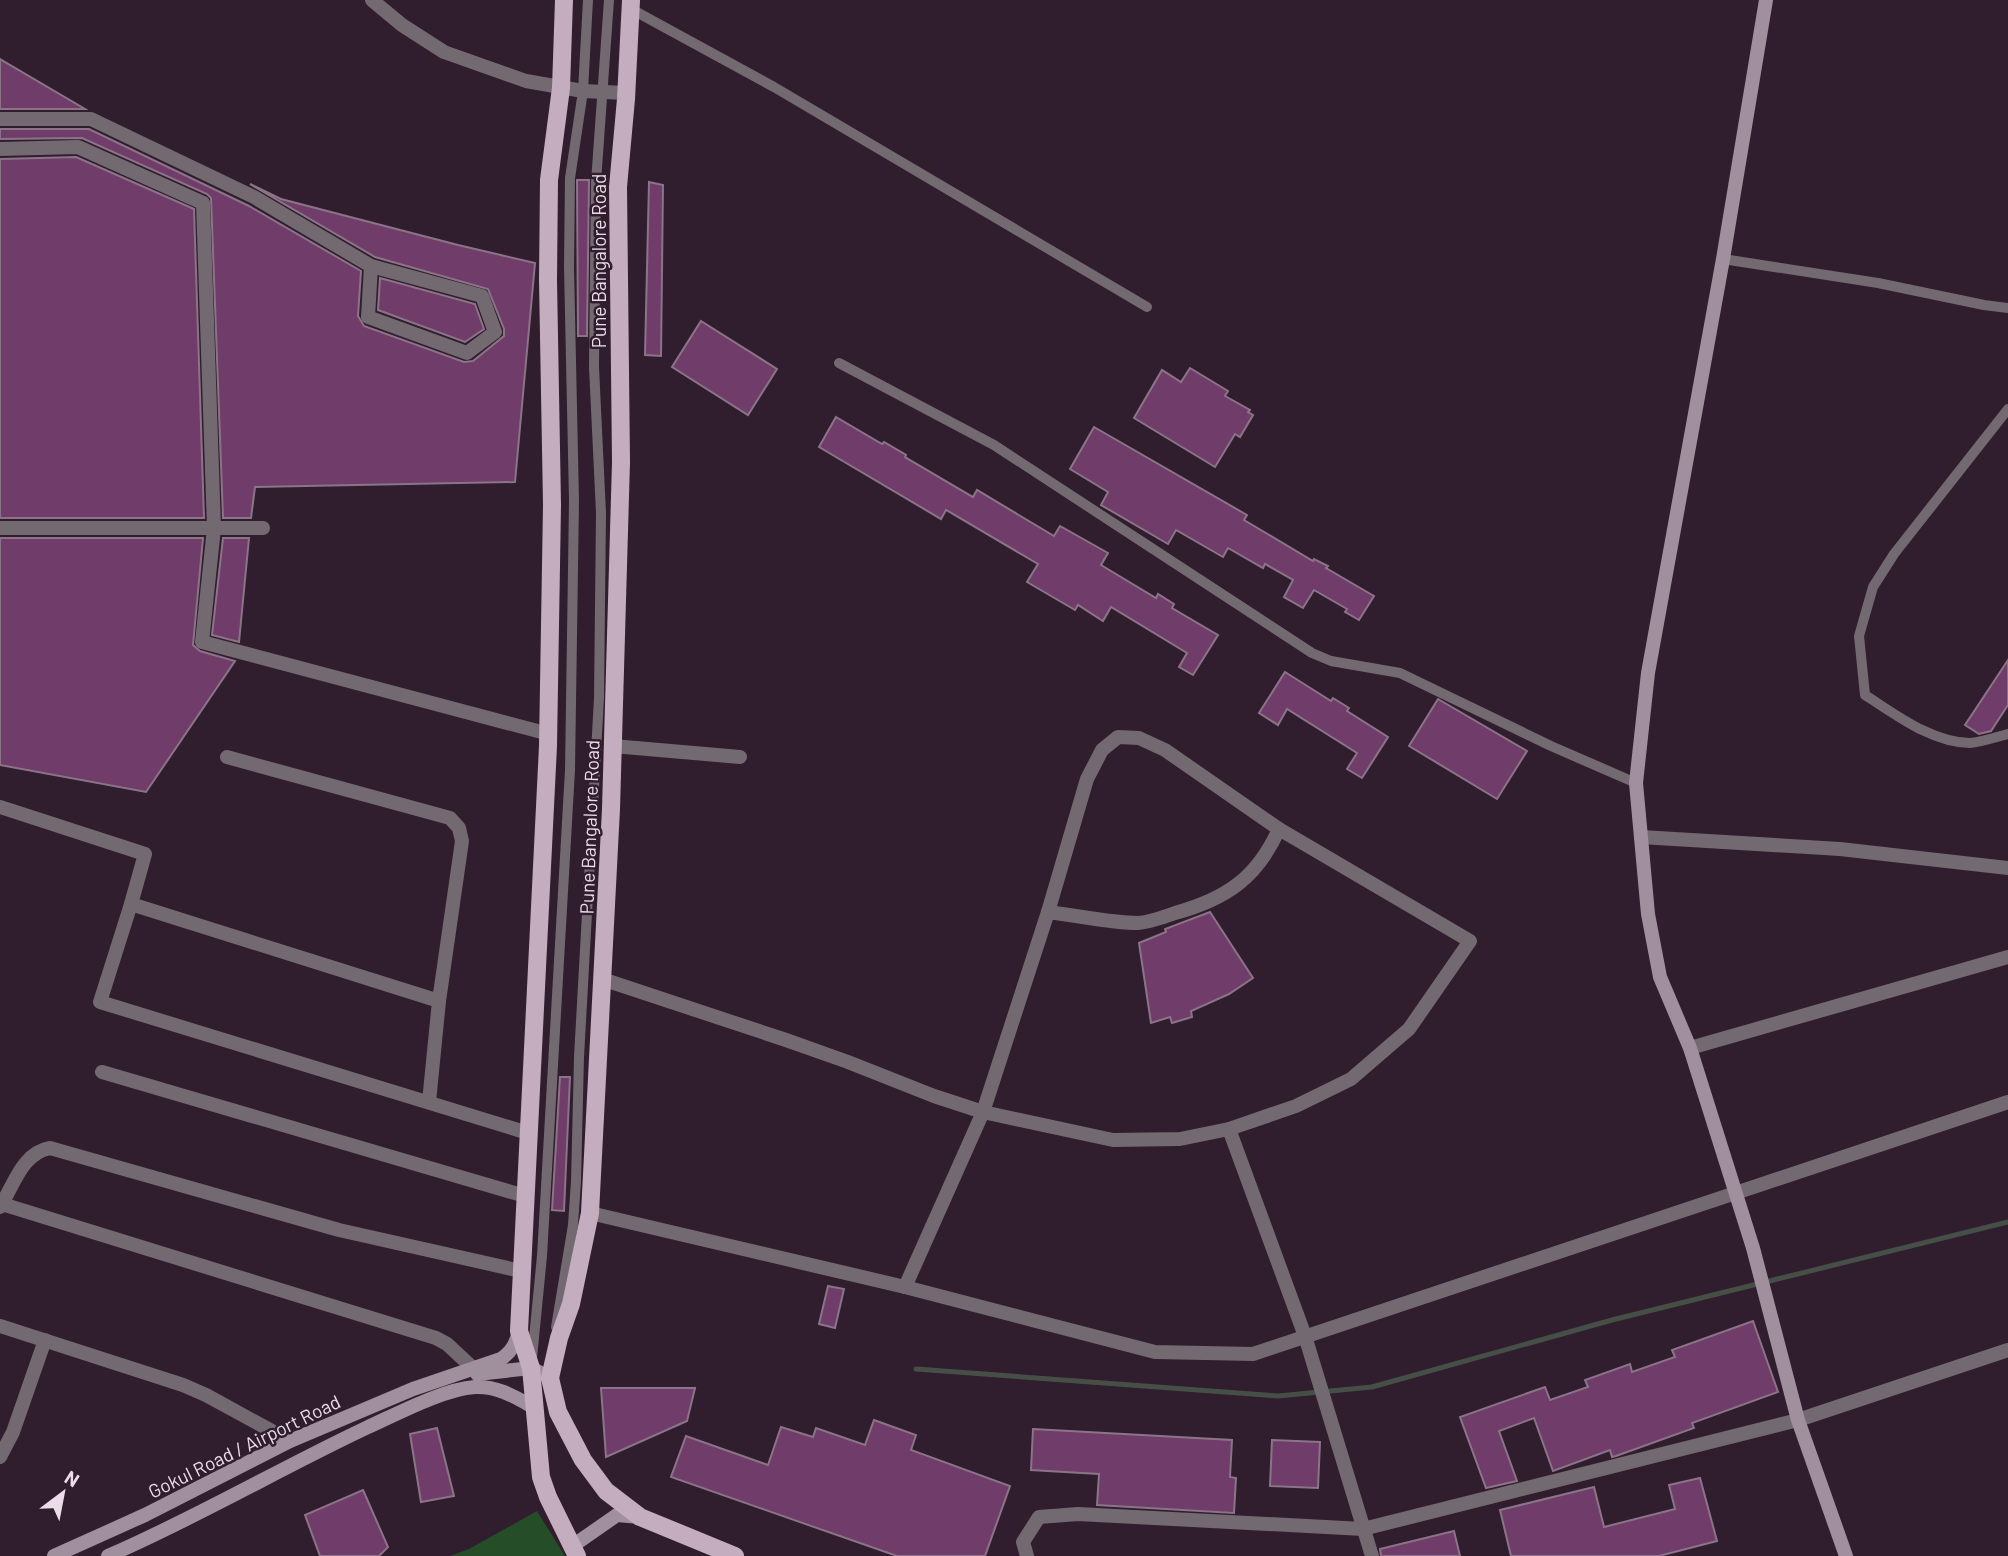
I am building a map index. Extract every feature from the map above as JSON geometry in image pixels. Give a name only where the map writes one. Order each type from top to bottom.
[{"type":"main road","points":[[564,0],[561,88],[549,180],[548,213],[552,505],[549,734],[519,1331],[531,1368],[541,1477],[574,1551]]},
{"type":"main road","name":"Pune Bangalore Road","points":[[631,5],[618,187],[621,462],[613,746],[590,1213],[571,1304],[559,1338],[550,1378],[558,1412],[583,1460],[606,1491],[640,1517],[715,1552],[735,1556]]},
{"type":"street","points":[[372,0],[444,52],[526,81],[583,91],[626,93]]},
{"type":"street","points":[[1766,0],[1723,259],[1648,673],[1636,783],[1648,914],[1660,977],[1690,1048],[1753,1248],[1798,1420],[1846,1556]]},
{"type":"street","points":[[0,120],[91,119],[254,197],[371,266],[482,296],[495,332],[467,352],[368,317],[371,266]]},
{"type":"street","points":[[0,149],[78,147],[203,203],[214,528],[202,642],[549,734]]},
{"type":"street","points":[[0,528],[263,528]]},
{"type":"street","points":[[602,979],[786,1040],[983,1112],[1112,1140],[1180,1139],[1229,1129],[1296,1106],[1351,1079],[1409,1029],[1470,941],[1279,829],[1165,750],[1139,738],[1118,737],[1101,750],[1087,779],[1048,912],[983,1112],[905,1287]]},
{"type":"street","points":[[613,746],[740,757]]},
{"type":"street","points":[[227,757],[450,818],[459,828],[463,841],[439,1001],[429,1102]]},
{"type":"street","points":[[0,807],[145,854],[100,1002],[528,1133]]},
{"type":"street","points":[[1048,912],[1140,923],[1194,908],[1227,892],[1252,872],[1268,853],[1279,829]]},
{"type":"street","points":[[1640,837],[1840,849],[2008,868]]},
{"type":"street","points":[[131,904],[439,1001]]},
{"type":"street","points":[[1690,1048],[2008,957]]},
{"type":"street","points":[[102,1072],[525,1196]]},
{"type":"street","points":[[590,1213],[905,1287],[1155,1352],[1253,1354],[2008,1102]]},
{"type":"street","points":[[1229,1129],[1305,1336],[1372,1556]]},
{"type":"street","points":[[475,1370],[447,1344],[436,1338],[1,1205],[29,1158],[37,1151],[50,1148],[339,1230],[521,1271]]},
{"type":"street","points":[[0,1326],[183,1384],[290,1441]]},
{"type":"street","name":"Gokul Road / Airport Road","points":[[54,1556],[145,1515],[290,1441],[413,1390],[502,1359],[516,1344],[519,1331]]},
{"type":"street","points":[[0,1457],[13,1432],[45,1340]]},
{"type":"street","points":[[1027,1556],[1023,1542],[1038,1517],[1078,1514],[1363,1529],[1798,1420],[2008,1350]]},
{"type":"street","points":[[531,1368],[550,1378]]},
{"type":"street","name":"Gokul Road / Airport Road","points":[[453,1377],[531,1368]]},
{"type":"street","name":"Gokul Road / Airport Road","points":[[108,1556],[418,1404],[472,1387],[491,1387],[534,1408]]},
{"type":"street","points":[[574,1551],[617,1514],[640,1517]]},
{"type":"lane","points":[[531,1368],[542,1256],[570,770],[574,501],[569,267],[570,178],[583,91],[588,0]]},
{"type":"lane","points":[[550,1378],[573,1225],[579,1056],[599,698],[601,513],[594,367],[596,182],[609,0]]},
{"type":"lane","points":[[631,5],[1147,307]]},
{"type":"lane","points":[[1723,259],[2008,307]]},
{"type":"lane","points":[[839,363],[994,445],[1312,653],[1331,660],[1382,668],[1413,678],[1551,746],[1636,783]]},
{"type":"lane","points":[[2008,409],[1894,554],[1873,587],[1859,636],[1865,695],[1904,720],[1945,738],[1970,743],[2008,734]]},
{"type":"green space","points":[[537,1511],[565,1556],[450,1556],[469,1549]]},
{"type":"building","points":[[0,59],[85,109],[0,109]]},
{"type":"building","points":[[0,129],[89,129],[249,206],[361,271],[358,316],[364,326],[464,362],[473,361],[504,336],[504,329],[488,289],[375,257],[250,184],[281,199],[535,263],[515,482],[255,487],[251,518],[223,518],[211,198],[82,138],[0,139]]},
{"type":"building","points":[[76,157],[194,209],[204,518],[0,518],[0,159]]},
{"type":"building","points":[[577,180],[589,180],[587,336],[578,336]]},
{"type":"building","points":[[649,182],[663,185],[661,356],[645,355]]},
{"type":"building","points":[[380,278],[475,304],[484,329],[465,342],[378,310]]},
{"type":"building","points":[[701,321],[777,369],[748,415],[672,367]]},
{"type":"building","points":[[1190,368],[1228,391],[1225,396],[1250,410],[1248,412],[1253,415],[1240,437],[1235,434],[1215,467],[1134,418],[1162,370],[1181,382]]},
{"type":"building","points":[[836,417],[882,444],[884,442],[973,497],[977,490],[1054,536],[1060,526],[1108,553],[1101,565],[1156,598],[1158,594],[1174,604],[1172,608],[1218,635],[1193,675],[1179,667],[1187,653],[1111,607],[1103,621],[1078,605],[1075,610],[1027,582],[1038,564],[946,510],[941,519],[819,447]]},
{"type":"building","points":[[1094,427],[1247,515],[1244,520],[1313,561],[1314,559],[1328,566],[1326,568],[1374,596],[1359,620],[1345,612],[1347,609],[1314,590],[1303,608],[1284,597],[1293,580],[1265,564],[1263,568],[1228,548],[1223,557],[1176,530],[1168,544],[1101,505],[1108,492],[1070,469]]},
{"type":"building","points":[[0,538],[203,538],[193,645],[200,651],[235,661],[146,792],[0,765]]},
{"type":"building","points":[[223,538],[249,538],[239,642],[212,635]]},
{"type":"building","points":[[2008,660],[2008,705],[1991,731],[1979,734],[1965,725]]},
{"type":"building","points":[[1285,672],[1331,701],[1333,698],[1349,708],[1347,711],[1388,737],[1362,778],[1347,769],[1357,753],[1287,709],[1278,725],[1259,713]]},
{"type":"building","points":[[1438,699],[1527,751],[1497,799],[1409,746]]},
{"type":"building","points":[[1210,912],[1253,978],[1229,994],[1191,1011],[1192,1017],[1172,1023],[1170,1017],[1151,1023],[1139,943],[1166,932],[1165,929]]},
{"type":"building","points":[[560,1077],[570,1077],[564,1211],[552,1210]]},
{"type":"building","points":[[828,1286],[844,1289],[835,1328],[819,1324]]},
{"type":"building","points":[[1753,1321],[1778,1392],[1692,1423],[1694,1428],[1616,1456],[1612,1457],[1610,1450],[1553,1471],[1534,1418],[1499,1431],[1517,1481],[1486,1488],[1460,1417],[1545,1387],[1550,1400],[1588,1387],[1585,1380],[1630,1364],[1632,1372],[1675,1357],[1672,1350]]},
{"type":"building","points":[[601,1388],[695,1388],[687,1421],[606,1457]]},
{"type":"building","points":[[874,1420],[916,1435],[911,1450],[1010,1486],[985,1556],[897,1556],[671,1477],[686,1436],[768,1465],[781,1427],[813,1437],[816,1428],[865,1445]]},
{"type":"building","points":[[437,1428],[454,1496],[421,1502],[410,1434]]},
{"type":"building","points":[[1033,1429],[1232,1440],[1230,1477],[1236,1478],[1234,1513],[1097,1505],[1099,1474],[1031,1470]]},
{"type":"building","points":[[1272,1440],[1320,1442],[1318,1488],[1270,1486]]},
{"type":"building","points":[[1700,1478],[1717,1541],[1659,1556],[1511,1556],[1500,1510],[1594,1487],[1604,1527],[1675,1509],[1669,1485]]},
{"type":"building","points":[[363,1490],[388,1547],[379,1556],[320,1556],[305,1515]]},
{"type":"building","points":[[1454,1531],[1460,1556],[1381,1556],[1380,1549]]},
{"type":"waterway","points":[[916,1369],[1278,1396],[1372,1387],[1612,1320],[2008,1222]]}]
